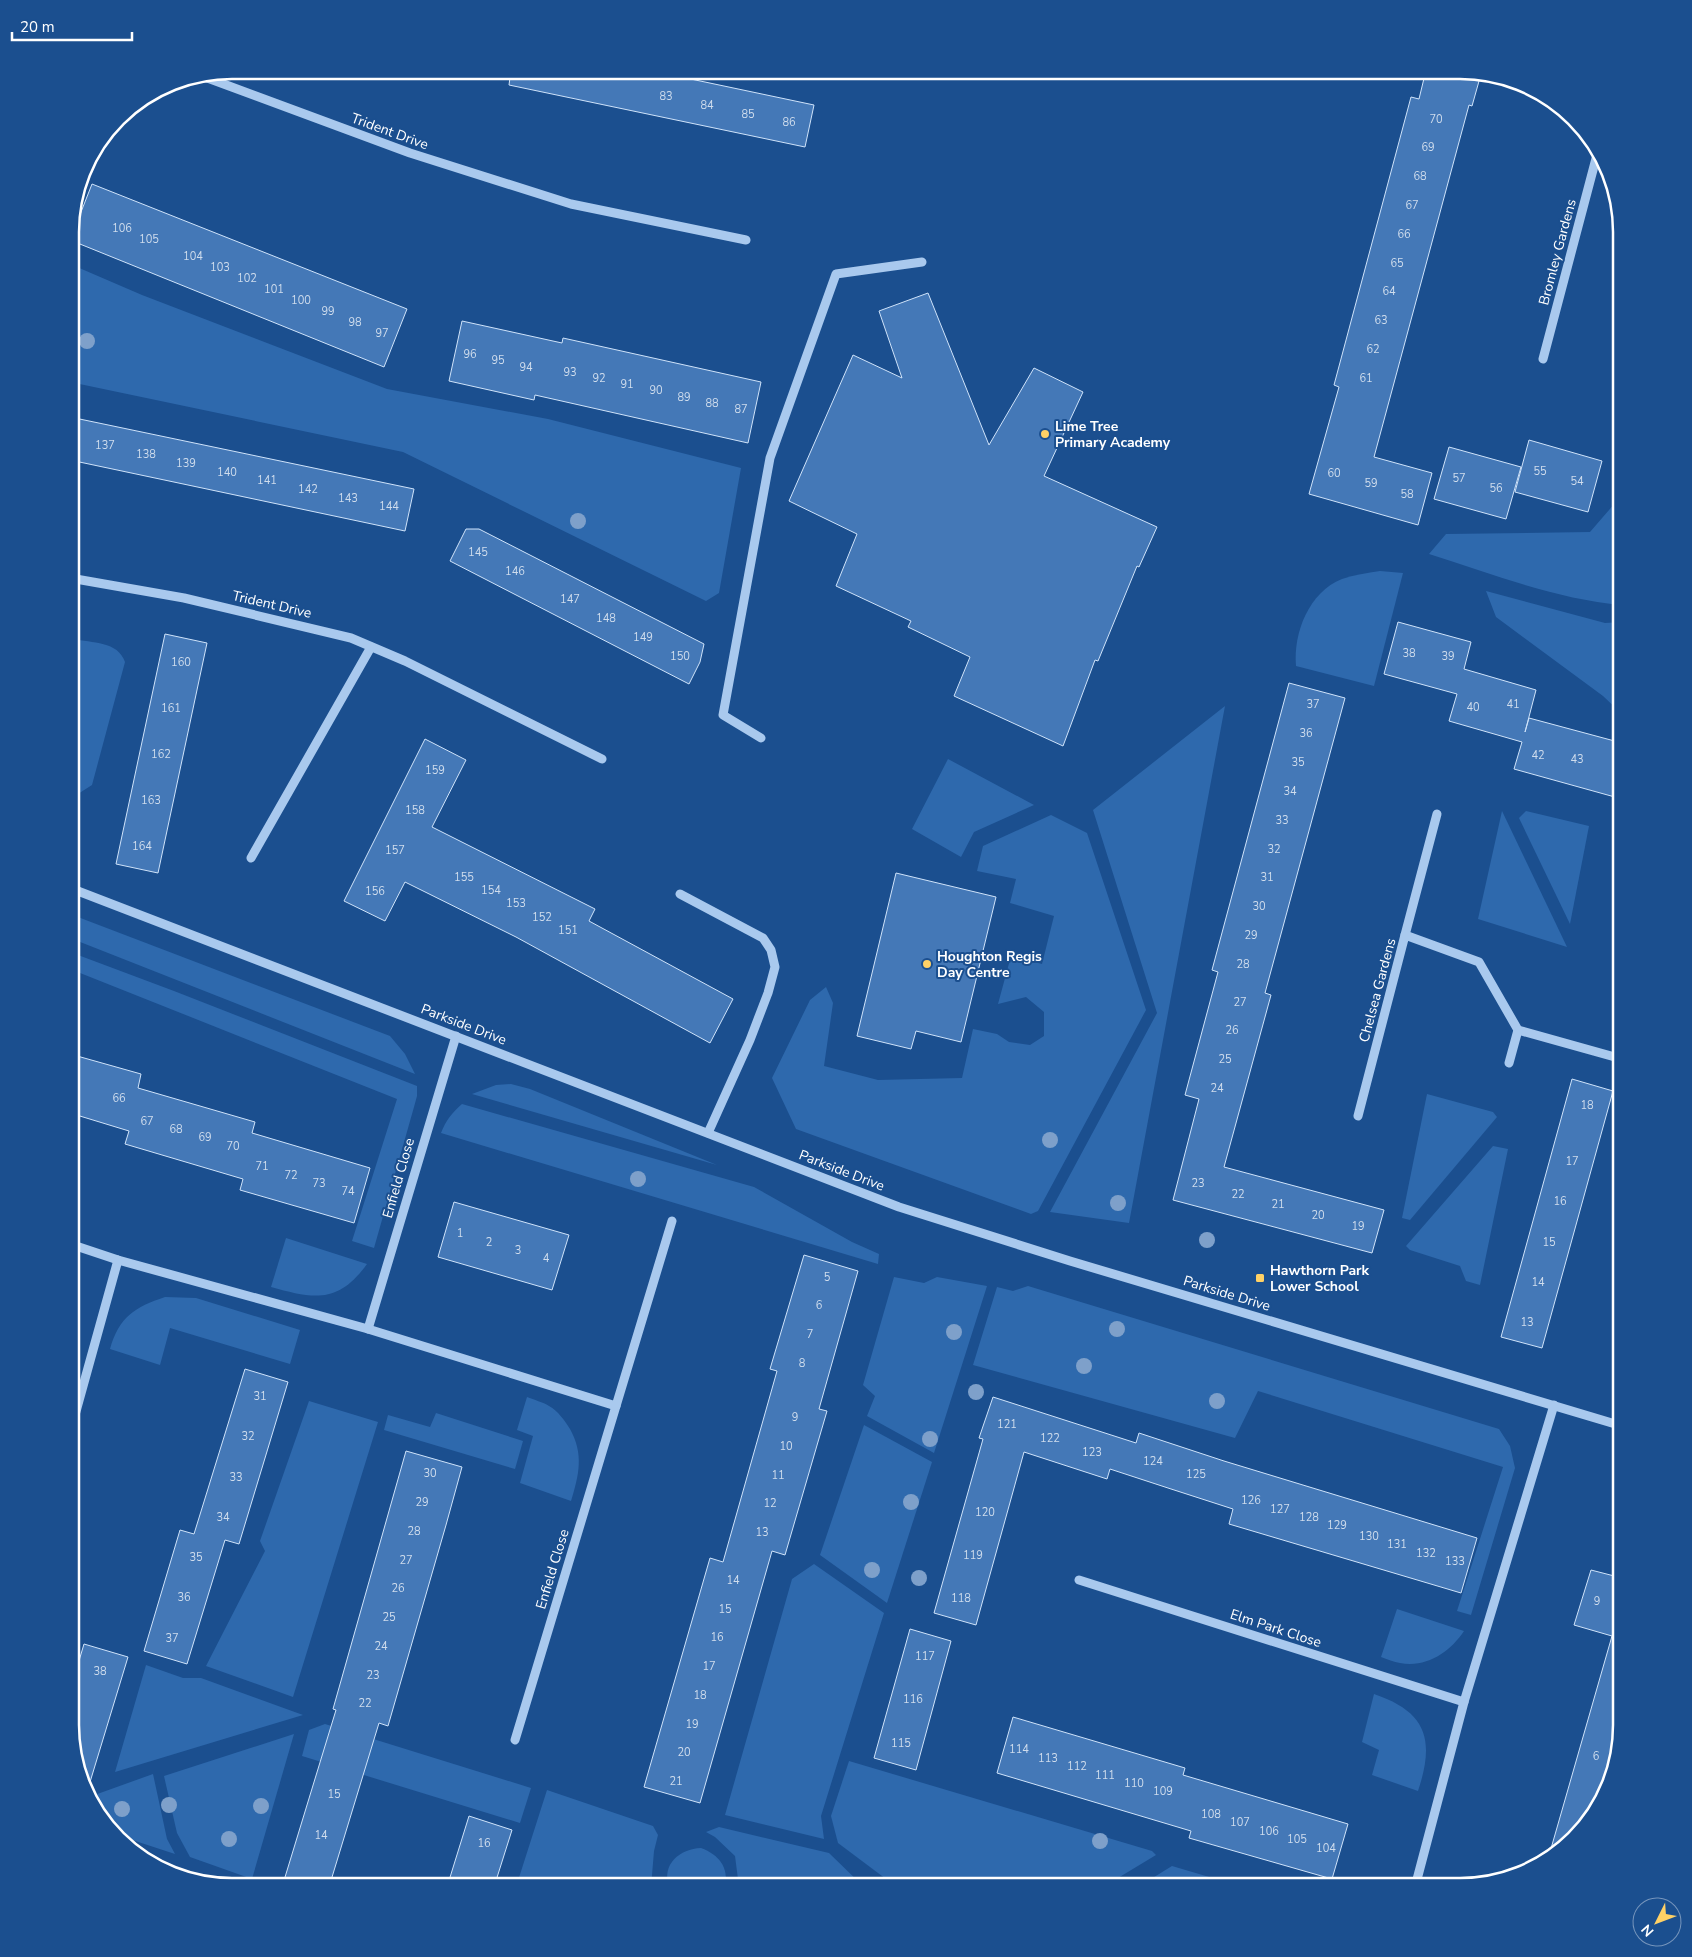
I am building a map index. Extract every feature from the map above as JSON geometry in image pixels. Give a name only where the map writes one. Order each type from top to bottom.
[{"type":"street","name":"Trident Drive","points":[[213,80],[410,153],[571,204],[746,240]]},
{"type":"street","name":"Bromley Gardens","points":[[1543,359],[1596,160]]},
{"type":"street","points":[[761,738],[723,715],[770,458],[836,274],[922,262]]},
{"type":"street","name":"Trident Drive","points":[[79,580],[184,598],[271,617],[351,638],[405,660],[602,759]]},
{"type":"street","points":[[251,858],[371,646]]},
{"type":"street","points":[[1405,936],[1437,814]]},
{"type":"street","name":"Parkside Drive","points":[[79,891],[899,1207],[1079,1264],[1613,1423]]},
{"type":"street","points":[[680,894],[763,938],[771,950],[774,967],[768,993],[750,1040],[708,1133]]},
{"type":"street","name":"Chelsea Gardens","points":[[1358,1116],[1405,936],[1479,962],[1518,1030]]},
{"type":"street","points":[[1508,1063],[1518,1030],[1613,1056]]},
{"type":"street","name":"Enfield Close","points":[[368,1329],[456,1036]]},
{"type":"street","name":"Enfield Close","points":[[515,1740],[672,1221]]},
{"type":"street","points":[[79,1247],[118,1260],[368,1329],[616,1406]]},
{"type":"street","points":[[79,1401],[118,1260]]},
{"type":"street","points":[[1417,1878],[1464,1702],[1554,1405]]},
{"type":"street","name":"Elm Park Close","points":[[1079,1580],[1464,1702]]},
{"type":"shaded area","points":[[79,268],[142,295],[387,389],[548,419],[741,468],[719,593],[706,601],[403,452],[79,384]]},
{"type":"shaded area","points":[[1613,505],[1613,604],[1549,592],[1429,554],[1446,534],[1590,532]]},
{"type":"shaded area","points":[[1380,571],[1403,573],[1374,686],[1296,666],[1297,640],[1301,627],[1312,604],[1320,593],[1342,579]]},
{"type":"shaded area","points":[[1486,591],[1605,623],[1613,623],[1613,705],[1603,696],[1496,617]]},
{"type":"shaded area","points":[[79,640],[104,644],[117,650],[125,662],[92,785],[79,793]]},
{"type":"shaded area","points":[[1225,706],[1129,1223],[1050,1212],[1157,1013],[1093,810]]},
{"type":"shaded area","points":[[948,759],[1034,805],[974,832],[961,857],[912,829]]},
{"type":"shaded area","points":[[1502,811],[1567,947],[1478,919]]},
{"type":"shaded area","points":[[1526,811],[1589,826],[1570,924],[1519,818]]},
{"type":"shaded area","points":[[1051,815],[1087,833],[1146,1010],[1038,1211],[1031,1214],[796,1129],[772,1078],[810,1000],[826,987],[833,1003],[824,1066],[878,1080],[962,1078],[973,1029],[997,1034],[1009,1042],[1030,1045],[1044,1036],[1044,1012],[1026,997],[998,1004],[1011,956],[1042,964],[1054,916],[1010,903],[1016,879],[977,871],[983,846]]},
{"type":"shaded area","points":[[79,917],[390,1036],[405,1054],[415,1074],[79,942]]},
{"type":"shaded area","points":[[79,955],[417,1086],[417,1096],[374,1248],[352,1241],[397,1099],[79,973]]},
{"type":"shaded area","points":[[511,1084],[530,1089],[717,1165],[472,1094],[496,1085]]},
{"type":"shaded area","points":[[1427,1094],[1493,1112],[1497,1117],[1410,1220],[1402,1218]]},
{"type":"shaded area","points":[[462,1104],[754,1187],[852,1242],[879,1254],[878,1264],[441,1133],[455,1110]]},
{"type":"shaded area","points":[[1493,1146],[1508,1149],[1480,1285],[1466,1281],[1460,1266],[1410,1250],[1406,1246]]},
{"type":"shaded area","points":[[286,1238],[367,1264],[346,1286],[324,1295],[313,1296],[271,1287]]},
{"type":"shaded area","points":[[894,1277],[924,1283],[937,1277],[987,1286],[934,1453],[867,1416],[875,1396],[863,1385]]},
{"type":"shaded area","points":[[1028,1286],[1499,1429],[1510,1446],[1515,1468],[1471,1615],[1457,1611],[1503,1467],[1258,1391],[1235,1438],[973,1365],[997,1287],[1013,1291]]},
{"type":"shaded area","points":[[165,1297],[196,1298],[300,1330],[290,1364],[170,1328],[160,1365],[110,1349],[123,1321],[137,1309]]},
{"type":"shaded area","points":[[527,1397],[544,1403],[561,1416],[574,1438],[579,1456],[579,1465],[571,1501],[520,1483],[533,1436],[517,1430]]},
{"type":"shaded area","points":[[309,1401],[378,1422],[293,1697],[206,1666],[265,1551],[260,1541]]},
{"type":"shaded area","points":[[436,1413],[523,1441],[515,1469],[384,1430],[388,1415],[430,1427]]},
{"type":"shaded area","points":[[864,1425],[932,1462],[887,1603],[820,1555]]},
{"type":"shaded area","points":[[814,1564],[884,1613],[821,1816],[824,1839],[725,1815],[792,1579]]},
{"type":"shaded area","points":[[1397,1609],[1464,1631],[1445,1652],[1428,1661],[1410,1664],[1393,1661],[1381,1657]]},
{"type":"shaded area","points":[[146,1665],[183,1678],[201,1678],[303,1715],[115,1772]]},
{"type":"shaded area","points":[[1374,1694],[1392,1701],[1406,1710],[1416,1719],[1422,1730],[1426,1743],[1426,1757],[1418,1791],[1372,1775],[1379,1750],[1362,1742]]},
{"type":"shaded area","points":[[325,1724],[531,1788],[520,1823],[302,1756],[309,1730]]},
{"type":"shaded area","points":[[294,1734],[252,1878],[190,1857],[177,1833],[164,1776]]},
{"type":"shaded area","points":[[849,1761],[1152,1851],[1156,1855],[1118,1878],[885,1878],[838,1843],[831,1816]]},
{"type":"shaded area","points":[[153,1774],[167,1839],[175,1854],[131,1840],[110,1818],[96,1795]]},
{"type":"shaded area","points":[[547,1790],[653,1826],[658,1835],[654,1851],[652,1878],[519,1878]]},
{"type":"shaded area","points":[[719,1827],[829,1853],[855,1878],[738,1878],[735,1856],[715,1837],[706,1832]]},
{"type":"shaded area","points":[[701,1848],[718,1858],[724,1868],[726,1878],[667,1878],[670,1865],[674,1859],[693,1849]]},
{"type":"shaded area","points":[[1172,1866],[1213,1878],[1153,1878]]},
{"type":"building","points":[[510,79],[691,79],[814,105],[805,147],[509,85]]},
{"type":"building","points":[[1424,79],[1479,80],[1472,106],[1469,105],[1374,457],[1432,473],[1418,525],[1309,494],[1339,387],[1334,385],[1411,97],[1419,99]]},
{"type":"building","points":[[92,184],[407,309],[384,367],[79,244],[80,215]]},
{"type":"building","points":[[928,293],[989,445],[1034,368],[1083,392],[1044,476],[1157,527],[1139,567],[1137,566],[1098,661],[1095,660],[1063,746],[954,696],[970,657],[908,627],[911,621],[836,586],[857,534],[789,501],[853,355],[902,378],[879,311]]},
{"type":"building","points":[[462,321],[562,343],[563,338],[761,382],[748,443],[535,395],[534,400],[449,381]]},
{"type":"building","points":[[79,419],[414,489],[405,531],[79,462]]},
{"type":"building","points":[[1529,440],[1602,461],[1588,512],[1515,492]]},
{"type":"building","points":[[1449,447],[1521,467],[1506,519],[1434,499]]},
{"type":"building","points":[[466,529],[479,529],[704,644],[700,662],[689,684],[450,561]]},
{"type":"building","points":[[1398,622],[1471,642],[1464,669],[1536,690],[1525,732],[1529,718],[1613,741],[1613,796],[1514,769],[1522,742],[1449,721],[1457,694],[1384,674]]},
{"type":"building","points":[[165,634],[207,643],[158,873],[116,864]]},
{"type":"building","points":[[1289,683],[1345,698],[1265,993],[1271,995],[1224,1167],[1384,1210],[1372,1253],[1173,1200],[1199,1099],[1185,1095],[1218,972],[1212,970]]},
{"type":"building","points":[[425,739],[466,760],[432,827],[595,909],[589,921],[733,999],[710,1043],[516,937],[405,882],[385,921],[344,901]]},
{"type":"building","name":"Houghton Regis Day Centre","points":[[896,873],[996,897],[961,1042],[916,1031],[911,1049],[857,1036]]},
{"type":"building","points":[[79,1057],[141,1074],[138,1088],[255,1122],[252,1133],[370,1168],[354,1223],[240,1190],[243,1179],[125,1144],[129,1131],[79,1116]]},
{"type":"building","points":[[1572,1079],[1613,1091],[1542,1348],[1501,1337]]},
{"type":"building","points":[[454,1202],[569,1235],[552,1290],[438,1257]]},
{"type":"building","points":[[804,1255],[858,1271],[819,1409],[827,1411],[785,1555],[772,1551],[700,1803],[644,1787],[710,1558],[723,1562],[777,1371],[770,1369]]},
{"type":"building","points":[[245,1369],[288,1382],[239,1544],[225,1540],[187,1664],[144,1651],[180,1530],[194,1534]]},
{"type":"building","points":[[993,1397],[1136,1443],[1139,1433],[1224,1461],[1477,1538],[1461,1593],[1229,1524],[1233,1509],[1110,1469],[1107,1479],[1024,1452],[976,1625],[934,1613],[983,1439],[979,1438]]},
{"type":"building","points":[[406,1451],[462,1467],[388,1726],[379,1723],[332,1878],[285,1878],[336,1710],[333,1709]]},
{"type":"building","points":[[1591,1570],[1613,1576],[1613,1725],[1608,1765],[1602,1784],[1582,1818],[1551,1848],[1612,1636],[1574,1625]]},
{"type":"building","points":[[910,1629],[951,1641],[916,1770],[874,1758]]},
{"type":"building","points":[[84,1644],[128,1657],[90,1782],[84,1765],[80,1745],[79,1661]]},
{"type":"building","points":[[1013,1717],[1185,1768],[1183,1775],[1348,1824],[1332,1878],[1329,1878],[1189,1838],[1191,1831],[997,1773]]},
{"type":"building","points":[[469,1816],[512,1830],[497,1878],[450,1878]]},
{"type":"place","name":"Lime Tree Primary Academy","points":[[1045,434]]},
{"type":"place","name":"Houghton Regis Day Centre","points":[[927,964]]},
{"type":"place","name":"Hawthorn Park Lower School","points":[[1260,1278]]}]
